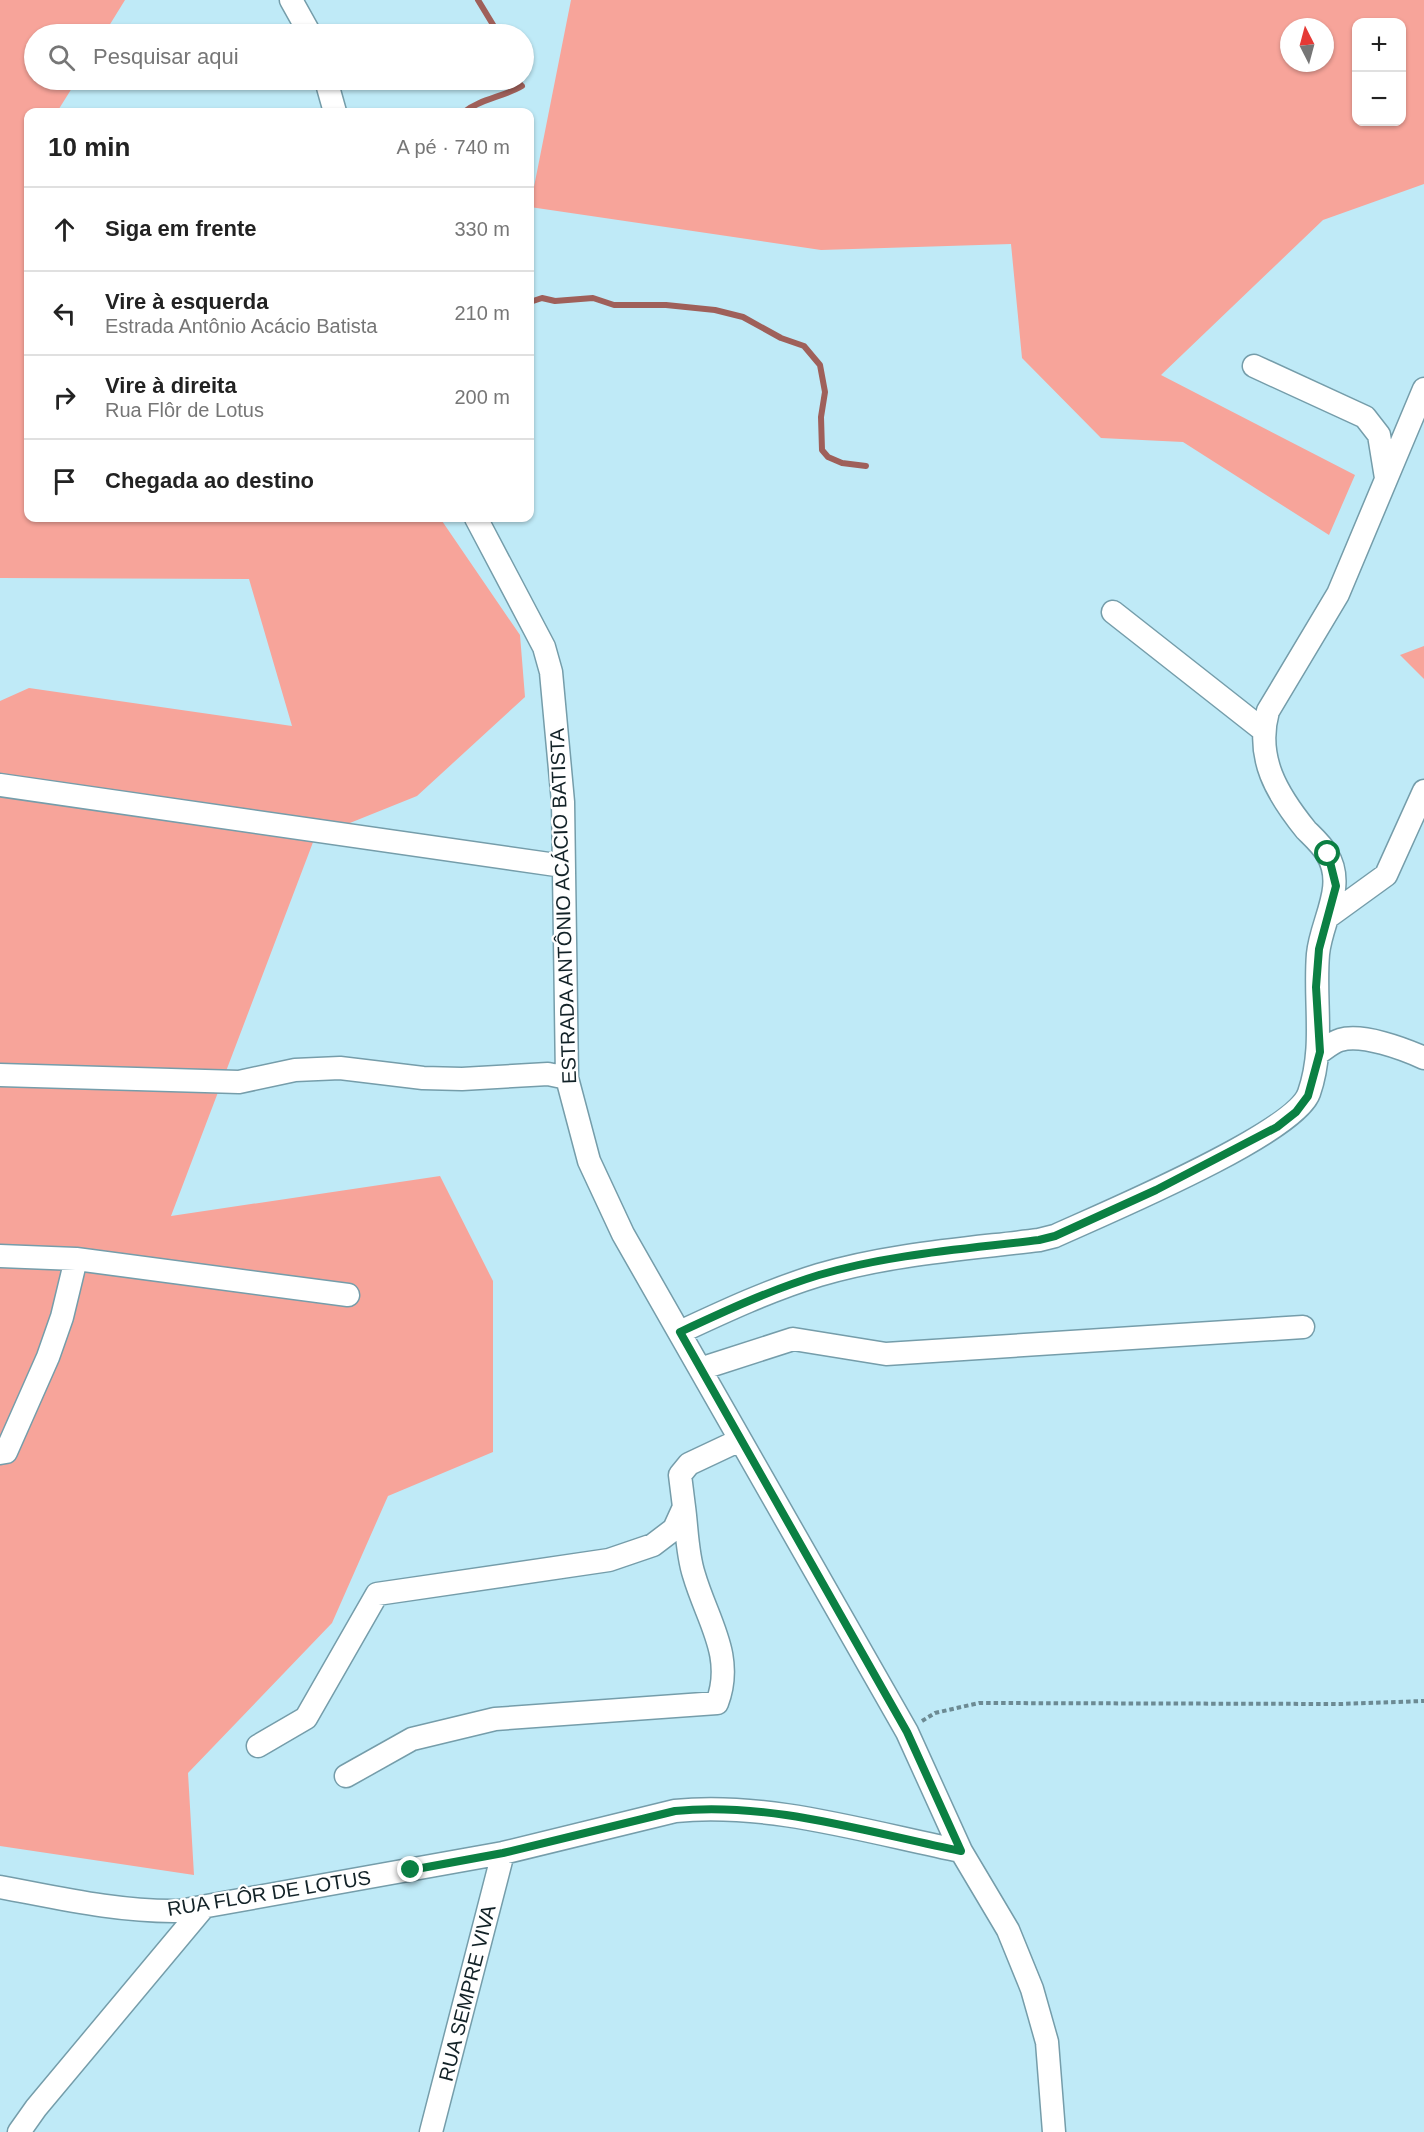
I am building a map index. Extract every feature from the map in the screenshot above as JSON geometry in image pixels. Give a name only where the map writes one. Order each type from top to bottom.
[{"type":"street","points":[[291,0],[304,24]]},
{"type":"street","points":[[329,90],[334,108]]},
{"type":"street","points":[[1254,366],[1365,417],[1379,435],[1386,478]]},
{"type":"street","points":[[680,1332],[750,1299],[819,1275],[894,1258],[1055,1236],[1156,1190],[1277,1127],[1296,1112],[1308,1096],[1320,1052],[1316,987],[1319,949],[1336,886],[1328,854],[1286,805],[1275,786],[1267,767],[1263,730],[1268,711],[1338,594],[1424,389]]},
{"type":"street","name":"ESTRADA ANTÔNIO ACÁCIO BATISTA","points":[[478,522],[544,647],[551,672],[563,802],[567,1078],[576,1122],[599,1186],[623,1234],[907,1732],[961,1851],[1008,1930],[1032,1989],[1047,2042],[1054,2132]]},
{"type":"street","points":[[1113,612],[1263,730]]},
{"type":"street","points":[[0,785],[563,866]]},
{"type":"street","points":[[1328,917],[1386,874],[1424,791]]},
{"type":"street","points":[[1320,1052],[1340,1040],[1356,1038],[1406,1050],[1424,1058]]},
{"type":"street","points":[[0,1075],[238,1082],[295,1070],[340,1068],[423,1078],[462,1079],[548,1074],[567,1078]]},
{"type":"street","points":[[0,1256],[76,1259],[348,1295]]},
{"type":"street","points":[[0,1453],[6,1452],[48,1357],[62,1317],[76,1259]]},
{"type":"street","points":[[700,1369],[793,1339],[886,1353],[1304,1327]]},
{"type":"street","points":[[346,1776],[412,1739],[495,1719],[717,1703],[724,1685],[722,1651],[693,1574],[680,1475],[689,1464],[740,1440]]},
{"type":"street","points":[[258,1746],[306,1718],[377,1594],[609,1560],[653,1545],[674,1528],[684,1507]]},
{"type":"street","name":"RUA FLÔR DE LOTUS","points":[[0,1887],[93,1904],[150,1911],[203,1908],[503,1853],[675,1811],[699,1808],[765,1812],[961,1851]]},
{"type":"street","name":"RUA SEMPRE VIVA","points":[[431,2132],[503,1853]]},
{"type":"street","points":[[19,2132],[36,2108],[203,1908]]},
{"type":"path","points":[[907,1732],[935,1713],[979,1703],[1340,1704],[1424,1701]]},
{"type":"shaded area","points":[[0,0],[125,0],[110,24],[24,24],[24,90],[71,90],[60,108],[24,108],[24,522],[443,522],[520,635],[525,697],[417,796],[315,837],[171,1216],[440,1176],[493,1281],[493,1452],[388,1496],[332,1623],[188,1773],[194,1875],[0,1846],[0,701],[29,688],[292,726],[249,579],[0,578]]},
{"type":"shaded area","points":[[571,0],[1424,0],[1424,184],[1323,220],[1161,375],[1355,475],[1329,535],[1183,442],[1101,438],[1022,358],[1011,244],[821,250],[534,208],[534,187]]},
{"type":"shaded area","points":[[1424,646],[1424,679],[1400,655]]},
{"type":"waterway","points":[[478,0],[493,24]]},
{"type":"waterway","points":[[470,108],[513,90]]},
{"type":"waterway","points":[[534,301],[542,298],[555,301],[593,298],[614,305],[666,305],[715,310],[743,317],[781,338],[804,346],[820,365],[825,392],[821,417],[822,450],[828,457],[842,463],[866,466]]},
{"type":"route","points":[[411,1870],[503,1853],[675,1811],[699,1808],[736,1808],[765,1812],[961,1851],[907,1732],[680,1332],[750,1299],[819,1275],[894,1258],[1055,1236],[1156,1190],[1277,1127],[1296,1112],[1308,1096],[1320,1052],[1316,987],[1319,949],[1336,886],[1328,854]]}]
